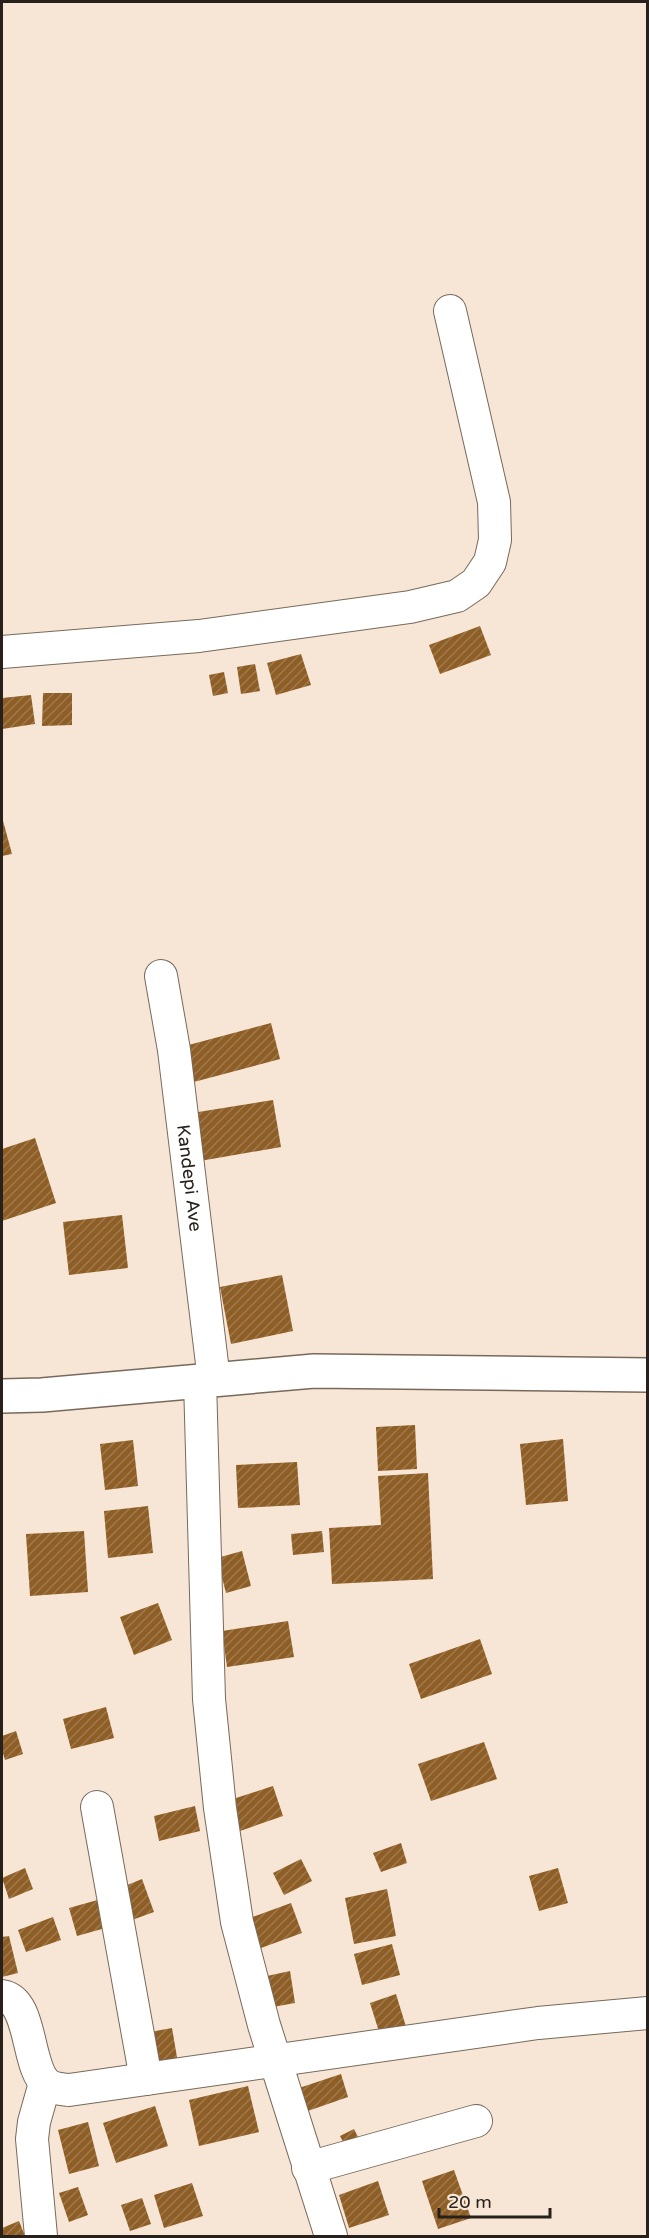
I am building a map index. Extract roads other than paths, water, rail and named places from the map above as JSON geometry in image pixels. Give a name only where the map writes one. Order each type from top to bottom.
[{"type":"street","points":[[2,652],[199,636],[410,607],[457,596],[476,583],[490,562],[495,540],[494,502],[450,311]]},
{"type":"street","name":"Kandepi Ave","points":[[161,976],[174,1050],[207,1380],[209,1699],[220,1808],[237,1922],[274,2060],[331,2236]]},
{"type":"street","points":[[2,1396],[314,1371],[648,1375]]},
{"type":"street","points":[[97,1807],[146,2079]]},
{"type":"street","points":[[2,1996],[17,2005],[38,2070],[45,2083],[55,2088],[69,2090],[538,2023],[648,2013]]},
{"type":"street","points":[[41,2236],[32,2139],[34,2122],[45,2083]]},
{"type":"street","points":[[308,2168],[476,2121]]}]
